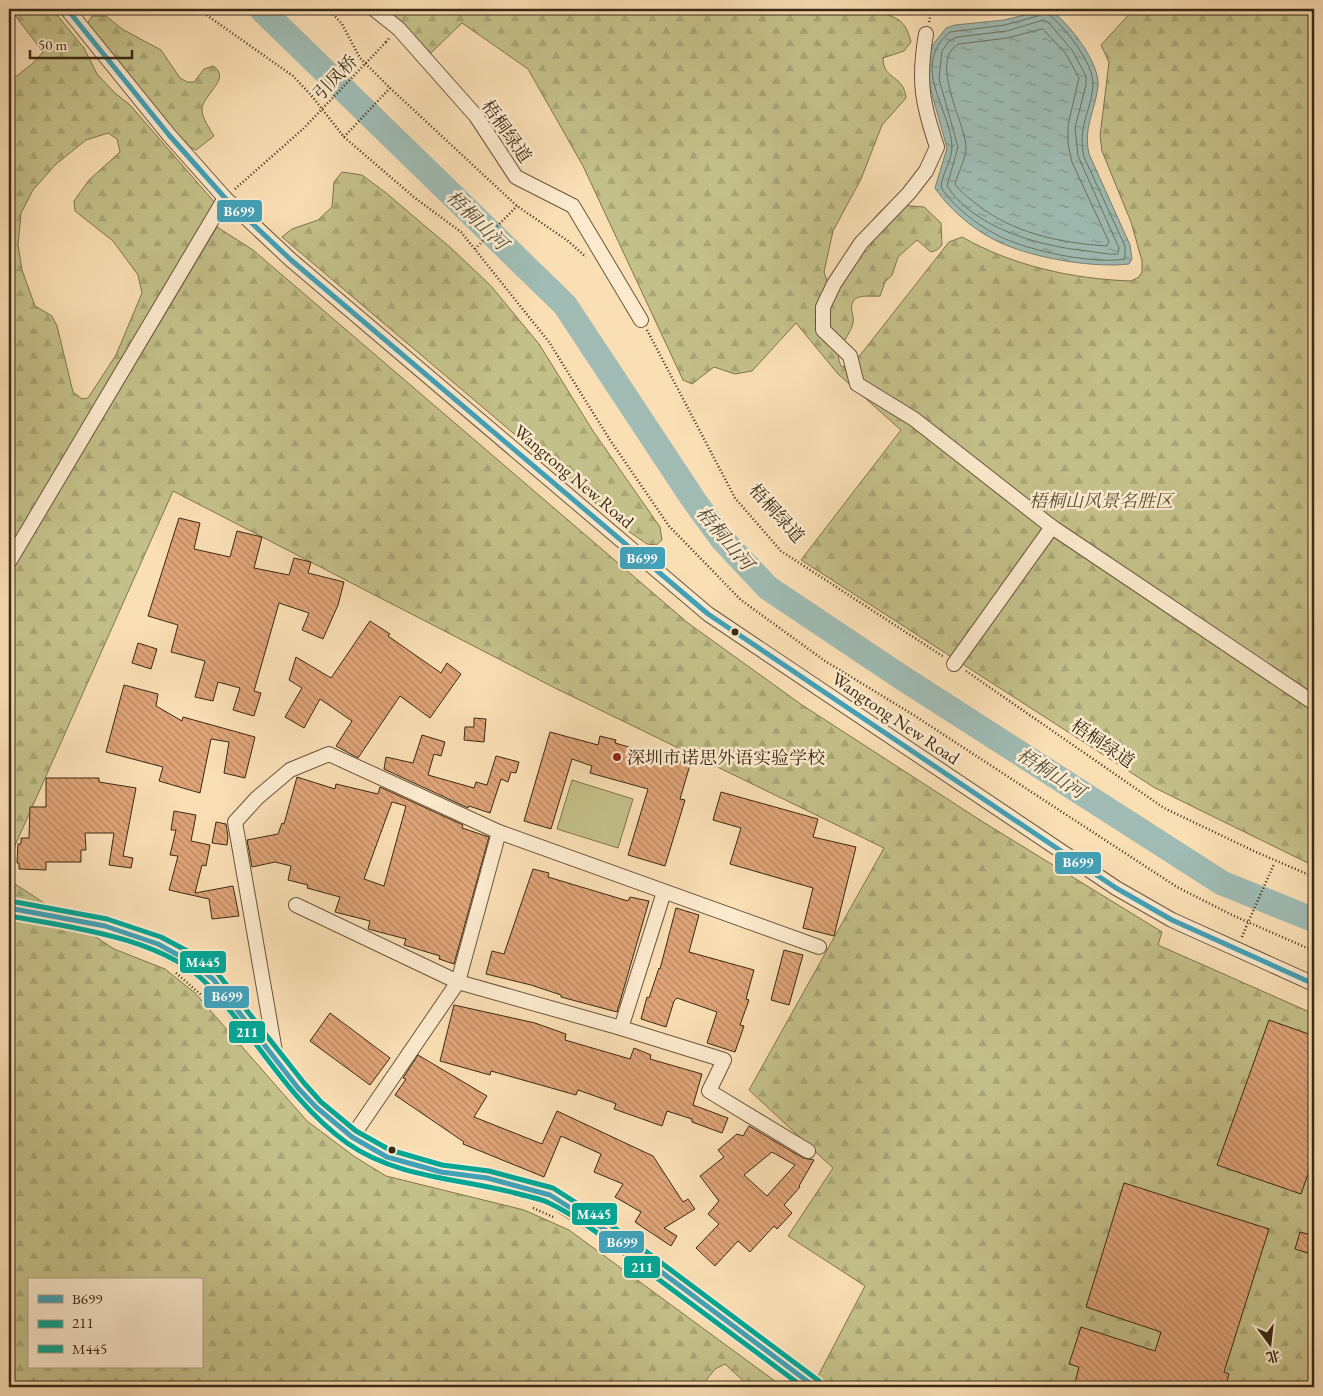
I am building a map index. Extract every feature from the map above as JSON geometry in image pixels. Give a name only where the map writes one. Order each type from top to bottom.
[{"type":"main road","points":[[9,908],[105,926],[158,944],[190,961],[213,979],[276,1062],[316,1107],[352,1137],[387,1157],[441,1172],[488,1178],[550,1195],[604,1228],[816,1387]]},
{"type":"street","name":"Wangtong New Road","points":[[67,9],[169,136],[224,198],[291,260],[708,614],[1116,888],[1172,920],[1314,984]]},
{"type":"street","name":"梧桐绿道","points":[[374,9],[399,29],[476,116],[516,177],[573,206],[641,320]]},
{"type":"street","points":[[926,34],[920,65],[921,84],[927,118],[937,147],[926,171],[909,193],[861,243],[834,284],[823,307],[823,330],[850,356],[857,384],[914,418],[1052,527],[1314,702]]},
{"type":"street","points":[[9,562],[224,198]]},
{"type":"street","points":[[954,664],[1052,527]]},
{"type":"street","points":[[276,1062],[235,822],[257,798],[290,770],[329,754],[500,832],[819,947]]},
{"type":"street","points":[[352,1137],[458,982],[500,832]]},
{"type":"street","points":[[621,1028],[664,892]]},
{"type":"street","points":[[296,905],[458,982],[621,1028],[724,1060],[709,1091],[808,1151]]},
{"type":"path","points":[[198,9],[293,76],[311,95],[344,137],[414,198],[461,232],[549,342],[610,440],[669,526],[742,600],[826,661],[912,714],[1177,887],[1314,951]]},
{"type":"path","points":[[328,9],[342,24],[360,58],[390,88],[517,206],[568,241],[587,258]]},
{"type":"path","name":"引凤桥","points":[[224,198],[303,129],[386,42]]},
{"type":"path","points":[[344,137],[390,88]]},
{"type":"path","points":[[475,249],[517,206]]},
{"type":"path","name":"梧桐绿道","points":[[641,320],[736,498],[781,551],[954,664],[1164,808],[1274,862],[1314,877]]},
{"type":"path","points":[[1242,937],[1274,862]]},
{"type":"green space","points":[[10,9],[52,9],[84,48],[97,74],[115,93],[130,105],[216,204],[9,558],[9,82],[32,64],[43,52]],"holes":[[[108,133],[117,139],[120,152],[89,180],[74,201],[75,211],[113,241],[138,275],[142,293],[116,355],[88,398],[82,399],[73,392],[57,326],[52,316],[35,306],[22,270],[18,245],[21,213],[33,190],[55,165],[86,140]]]},
{"type":"green space","name":"梧桐山风景名胜区","points":[[387,9],[872,9],[902,22],[911,42],[904,51],[883,58],[886,71],[902,85],[906,98],[882,125],[861,179],[833,231],[824,272],[828,284],[856,255],[867,251],[872,244],[870,231],[873,221],[889,204],[924,207],[941,223],[942,245],[937,250],[931,252],[917,240],[898,257],[892,275],[885,282],[880,296],[863,296],[854,300],[852,303],[853,323],[839,355],[842,367],[851,364],[861,354],[949,242],[962,237],[1002,256],[1065,274],[1131,281],[1139,277],[1142,272],[1142,261],[1131,222],[1102,151],[1100,136],[1109,62],[1101,45],[1134,9],[1314,9],[1314,866],[1155,788],[801,560],[901,430],[838,374],[796,323],[752,371],[735,374],[714,367],[692,384],[683,380],[583,166],[528,69],[462,23],[431,53]]},
{"type":"green space","points":[[92,16],[106,16],[122,29],[161,50],[180,78],[187,82],[194,82],[204,69],[213,66],[220,76],[203,105],[202,113],[214,136],[196,150],[188,146],[85,27]]},
{"type":"green space","points":[[342,172],[362,175],[385,192],[452,249],[491,286],[539,344],[593,431],[660,527],[662,540],[656,545],[647,544],[631,533],[282,237],[292,229],[318,220],[332,207],[334,182]]},
{"type":"green space","points":[[217,227],[253,250],[688,623],[802,705],[983,822],[1162,932],[1158,945],[1314,1014],[1314,1387],[829,1387],[817,1378],[865,1286],[788,1236],[833,1168],[749,1090],[884,848],[557,689],[173,491],[9,859],[9,575]]},
{"type":"green space","points":[[572,780],[633,799],[618,848],[557,829]]},
{"type":"green space","points":[[9,880],[114,949],[165,969],[195,993],[307,1121],[355,1157],[386,1176],[524,1210],[569,1230],[783,1387],[750,1387],[725,1364],[715,1369],[701,1387],[9,1387]]},
{"type":"water","points":[[1049,9],[1065,23],[1081,43],[1094,66],[1098,86],[1088,127],[1089,154],[1130,245],[1132,259],[1129,264],[1101,265],[1069,262],[1000,243],[979,231],[959,215],[935,188],[947,148],[928,80],[929,52],[932,46],[946,28],[955,25],[1004,20]]},
{"type":"building","points":[[179,518],[200,523],[194,549],[230,557],[237,531],[262,537],[254,568],[289,575],[294,558],[311,562],[308,573],[344,582],[338,605],[323,639],[302,630],[309,613],[279,603],[254,691],[261,693],[254,716],[233,710],[240,688],[218,682],[213,701],[195,697],[205,661],[171,652],[178,625],[148,616]]},
{"type":"building","points":[[370,621],[441,673],[447,663],[461,674],[430,718],[400,696],[358,758],[336,746],[352,721],[320,699],[304,728],[285,717],[302,688],[289,680],[296,657],[331,678]]},
{"type":"building","points":[[138,643],[157,649],[151,669],[132,663]]},
{"type":"building","points":[[124,685],[158,694],[156,706],[182,721],[183,717],[255,737],[245,778],[224,773],[229,742],[211,739],[200,793],[159,781],[163,767],[106,752]]},
{"type":"building","points":[[474,718],[486,719],[484,742],[464,740],[465,727],[474,727]]},
{"type":"building","points":[[550,732],[598,745],[600,736],[616,740],[615,743],[690,765],[680,799],[685,800],[665,866],[628,855],[648,789],[590,773],[592,766],[572,759],[551,829],[524,821]]},
{"type":"building","points":[[422,735],[445,742],[441,756],[434,754],[428,775],[474,788],[476,782],[487,785],[496,756],[519,762],[516,773],[511,772],[508,782],[501,779],[490,813],[469,806],[468,808],[384,769],[386,757],[413,763]]},
{"type":"building","points":[[297,777],[335,789],[336,784],[378,794],[380,787],[463,825],[462,828],[489,837],[454,964],[439,959],[440,956],[404,945],[406,939],[368,929],[370,921],[335,912],[340,897],[307,888],[308,885],[288,880],[291,866],[275,862],[252,867],[247,840],[278,834],[282,823],[284,824]],"holes":[[[392,802],[406,806],[384,886],[364,879]]]},
{"type":"building","points":[[46,778],[99,778],[99,782],[136,788],[123,856],[133,858],[131,868],[109,865],[114,833],[85,833],[86,850],[81,850],[81,862],[46,862],[46,870],[19,869],[19,863],[17,863],[18,844],[21,844],[21,838],[29,838],[30,807],[46,807]]},
{"type":"building","points":[[721,792],[818,819],[813,837],[856,847],[834,936],[803,928],[813,888],[730,864],[741,828],[713,820]]},
{"type":"building","points":[[174,811],[196,815],[191,841],[210,845],[206,866],[202,865],[195,893],[233,886],[239,916],[212,919],[209,899],[169,890],[178,856],[170,855],[176,830],[171,830]]},
{"type":"building","points":[[216,822],[226,824],[227,845],[212,843]]},
{"type":"building","points":[[533,869],[549,873],[548,877],[628,901],[630,897],[649,901],[617,1012],[561,997],[561,995],[531,985],[486,974],[492,951],[504,954]]},
{"type":"building","points":[[676,908],[699,915],[689,952],[754,970],[746,999],[749,1000],[740,1025],[744,1026],[735,1052],[707,1043],[717,1012],[677,998],[674,1001],[666,1027],[641,1019],[647,997],[649,998],[660,969]]},
{"type":"building","points":[[784,950],[803,955],[789,1005],[771,1000]]},
{"type":"building","points":[[454,1005],[535,1023],[566,1034],[565,1040],[630,1059],[634,1048],[651,1055],[650,1059],[702,1074],[693,1105],[728,1118],[722,1133],[692,1122],[692,1119],[667,1111],[662,1126],[614,1109],[616,1104],[578,1090],[576,1095],[491,1071],[490,1075],[440,1061]]},
{"type":"building","points":[[330,1013],[390,1058],[370,1085],[310,1041]]},
{"type":"building","points":[[1269,1020],[1314,1036],[1314,1157],[1301,1194],[1217,1165]]},
{"type":"building","points":[[418,1055],[487,1096],[474,1117],[542,1144],[557,1111],[653,1156],[683,1202],[688,1199],[695,1209],[664,1228],[677,1236],[671,1246],[635,1222],[641,1212],[615,1197],[623,1184],[594,1172],[601,1154],[561,1136],[544,1177],[463,1144],[464,1142],[395,1095],[406,1079],[403,1078]]},
{"type":"building","points":[[749,1126],[803,1158],[814,1160],[800,1187],[784,1205],[792,1213],[777,1229],[774,1226],[750,1252],[738,1241],[715,1266],[696,1248],[719,1224],[708,1214],[719,1201],[700,1176],[724,1157],[718,1150],[737,1134],[743,1136]],"holes":[[[772,1152],[795,1165],[767,1196],[744,1175]]]},
{"type":"building","points":[[1124,1183],[1269,1229],[1224,1372],[1229,1374],[1225,1387],[1074,1387],[1079,1367],[1069,1364],[1081,1327],[1155,1351],[1161,1332],[1086,1307]]},
{"type":"building","points":[[1300,1232],[1314,1236],[1314,1255],[1295,1249]]},
{"type":"waterway","name":"梧桐山河","points":[[261,9],[565,305],[693,499],[722,539],[768,588],[901,677],[1222,883],[1314,920]]},
{"type":"transit line","name":"B699","points":[[67,9],[169,135],[225,198],[291,260],[708,614],[1116,888],[1172,920],[1314,984]]},
{"type":"transit line","name":"M445","points":[[10,901],[107,919],[161,937],[193,954],[218,974],[321,1102],[356,1131],[390,1150],[442,1165],[489,1171],[553,1188],[608,1223],[819,1381]]},
{"type":"transit line","name":"B699","points":[[9,908],[105,926],[158,944],[189,961],[213,979],[298,1088],[316,1107],[352,1137],[387,1157],[441,1172],[487,1178],[550,1195],[604,1229],[815,1387]]},
{"type":"transit line","name":"211","points":[[9,916],[115,937],[168,956],[190,970],[209,986],[291,1089],[326,1126],[347,1143],[366,1155],[407,1170],[515,1193],[560,1208],[598,1233],[803,1387]]},
{"type":"place","name":"深圳市诺思外语实验学校","points":[[617,757]]}]
